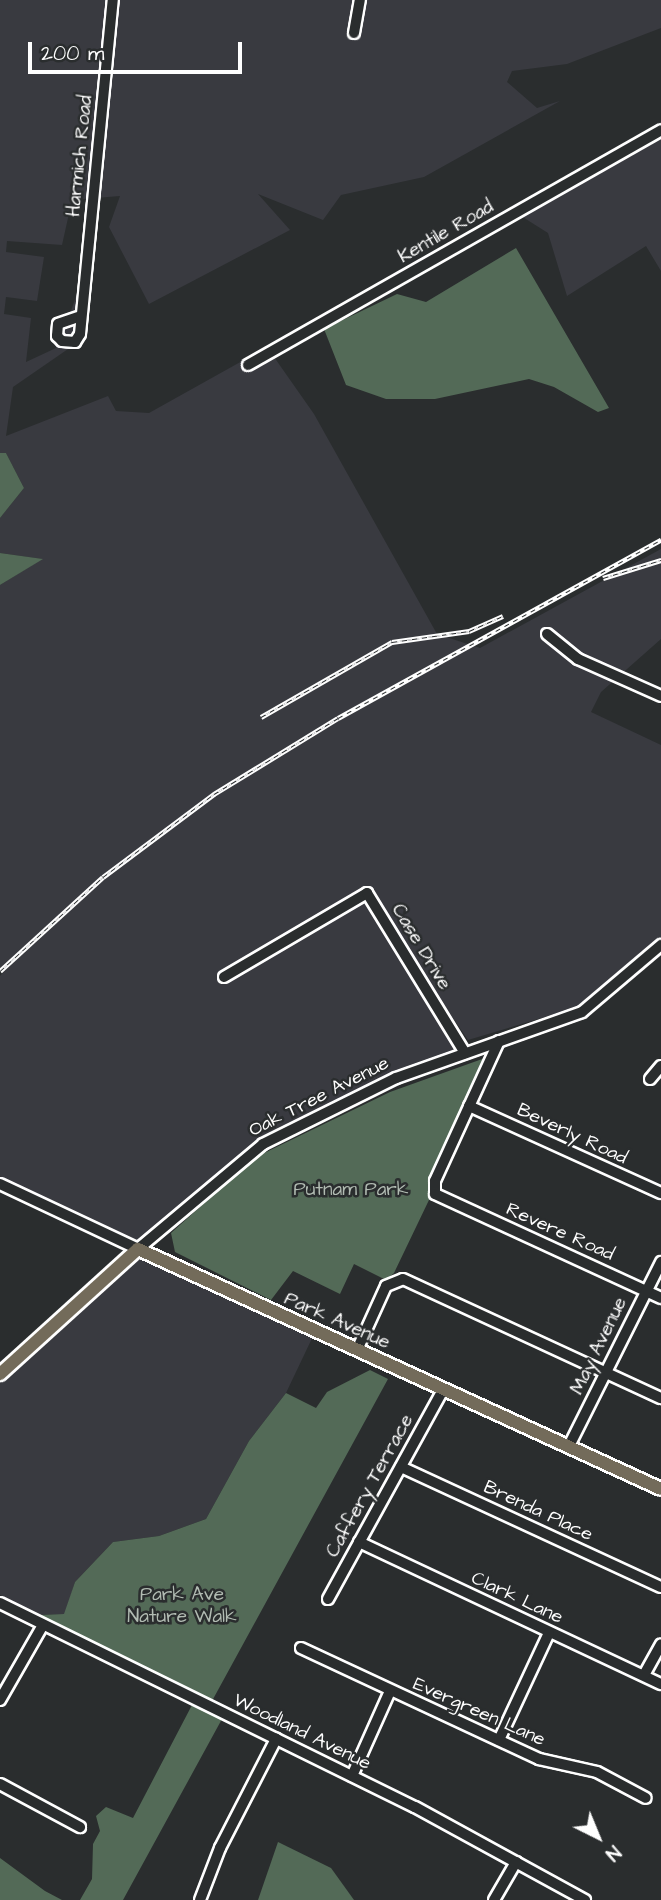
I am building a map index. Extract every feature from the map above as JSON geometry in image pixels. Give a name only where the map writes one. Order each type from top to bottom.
[{"type":"main road","name":"Park Avenue","points":[[138,1249],[661,1489]]},
{"type":"main road","name":"Oak Tree Avenue","points":[[0,1374],[138,1249]]},
{"type":"street","name":"Harmich Road","points":[[81,316],[113,0]]},
{"type":"street","points":[[354,33],[360,0]]},
{"type":"street","name":"Kentile Road","points":[[248,365],[661,130]]},
{"type":"street","points":[[547,634],[578,659],[661,696]]},
{"type":"street","name":"Case Drive","points":[[224,977],[368,893],[465,1053]]},
{"type":"street","name":"Oak Tree Avenue","points":[[138,1249],[263,1144],[377,1087],[590,1007],[661,945]]},
{"type":"street","points":[[469,1105],[499,1041]]},
{"type":"street","points":[[650,1079],[661,1066]]},
{"type":"street","name":"Beverly Road","points":[[469,1105],[661,1193]]},
{"type":"street","name":"Revere Road","points":[[469,1105],[435,1181],[434,1192],[444,1201],[661,1298]]},
{"type":"street","name":"Park Avenue","points":[[0,1184],[138,1249]]},
{"type":"street","name":"May Avenue","points":[[569,1446],[661,1262]]},
{"type":"street","points":[[357,1350],[386,1286],[395,1279],[606,1371],[661,1398]]},
{"type":"street","name":"Caffery Terrace","points":[[328,1599],[443,1390]]},
{"type":"street","name":"Brenda Place","points":[[401,1467],[661,1587]]},
{"type":"street","name":"Clark Lane","points":[[359,1542],[661,1684]]},
{"type":"street","name":"Woodland Avenue","points":[[0,1603],[352,1776],[585,1900]]},
{"type":"street","points":[[0,1700],[43,1625]]},
{"type":"street","points":[[499,1740],[549,1633]]},
{"type":"street","points":[[644,1675],[661,1644]]},
{"type":"street","name":"Evergreen Lane","points":[[301,1648],[553,1764],[597,1772],[646,1798]]},
{"type":"street","points":[[352,1776],[390,1691]]},
{"type":"street","points":[[200,1900],[220,1848],[276,1739]]},
{"type":"street","points":[[0,1784],[80,1827]]},
{"type":"street","points":[[494,1900],[516,1861]]},
{"type":"shaded area","points":[[0,0],[661,0],[661,28],[567,64],[512,71],[507,82],[537,108],[560,101],[424,177],[341,195],[323,220],[258,194],[290,230],[149,304],[109,227],[120,196],[72,200],[62,245],[7,241],[6,252],[44,257],[37,301],[6,297],[4,314],[31,318],[26,362],[56,348],[52,321],[71,311],[93,246],[84,338],[13,387],[6,436],[108,396],[116,411],[149,413],[267,347],[314,414],[437,634],[480,648],[661,549],[661,639],[601,692],[591,712],[661,745],[661,939],[592,1003],[468,1040],[385,919],[465,1053],[285,1132],[138,1248],[315,1332],[286,1393],[249,1441],[206,1519],[159,1536],[113,1542],[75,1582],[65,1614],[40,1615],[0,1595],[0,1374],[137,1249],[0,1184],[0,976],[8,967],[0,970],[0,585],[42,559],[0,553],[0,518],[24,488],[6,453],[0,453]]},
{"type":"shaded area","points":[[661,133],[661,271],[646,246],[567,296],[548,233],[521,216]]},
{"type":"green space","points":[[516,248],[609,408],[598,412],[554,387],[529,379],[435,399],[386,399],[346,385],[324,329],[397,294],[426,302]]},
{"type":"green space","points":[[0,453],[6,453],[24,488],[0,518]]},
{"type":"green space","points":[[0,553],[43,559],[0,585]]},
{"type":"green space","name":"Putnam Park","points":[[485,1058],[428,1186],[429,1200],[394,1273],[386,1280],[354,1264],[340,1294],[293,1271],[271,1300],[175,1252],[171,1233],[256,1157],[390,1092]]},
{"type":"green space","name":"Park Ave Nature Walk","points":[[370,1370],[388,1379],[212,1701],[40,1615],[64,1614],[75,1582],[113,1542],[159,1536],[206,1519],[249,1441],[286,1393],[316,1408],[327,1392]]},
{"type":"green space","points":[[192,1705],[222,1719],[123,1900],[80,1900],[92,1879],[93,1844],[100,1831],[96,1816],[106,1807],[133,1818]]},
{"type":"green space","points":[[278,1842],[331,1868],[354,1900],[258,1900]]},
{"type":"green space","points":[[0,1858],[45,1891],[62,1900],[0,1900]]},
{"type":"railway","points":[[0,971],[103,877],[214,794],[338,718],[661,540]]},
{"type":"railway","points":[[603,578],[661,560]]},
{"type":"railway","points":[[261,717],[392,642],[469,631],[503,616]]}]
